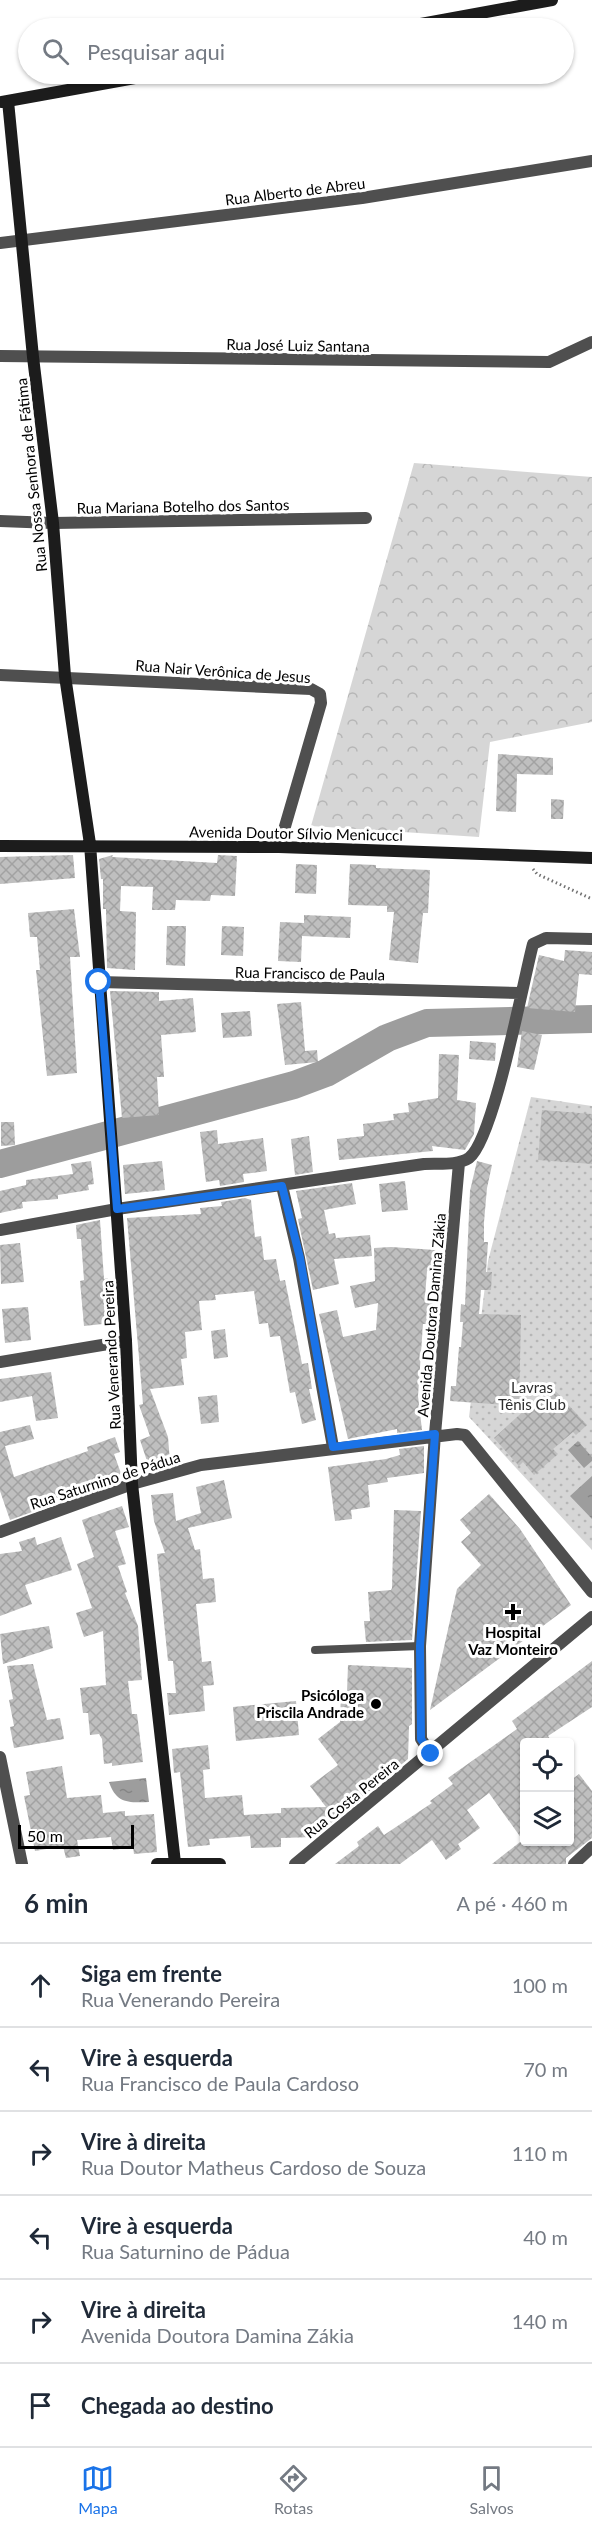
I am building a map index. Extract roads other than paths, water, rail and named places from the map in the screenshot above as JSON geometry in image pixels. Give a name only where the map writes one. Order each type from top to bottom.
[{"type":"main road","points":[[454,18],[552,0]]},
{"type":"main road","points":[[4,102],[102,84]]},
{"type":"main road","name":"Rua Nossa Senhora de Fátima","points":[[4,102],[53,524],[65,676],[90,844]]},
{"type":"main road","name":"Avenida Doutor Sílvio Menicucci","points":[[0,846],[90,844],[279,847],[592,858]]},
{"type":"main road","name":"Rua Venerando Pereira","points":[[90,844],[126,1341],[132,1484],[175,1863]]},
{"type":"main road","points":[[157,1864],[220,1864]]},
{"type":"street","name":"Rua Alberto de Abreu","points":[[0,243],[362,198],[592,161]]},
{"type":"street","name":"Rua José Luiz Santana","points":[[0,356],[549,362],[592,342]]},
{"type":"street","name":"Rua Mariana Botelho dos Santos","points":[[0,521],[53,524],[366,518]]},
{"type":"street","name":"Rua Nair Verônica de Jesus","points":[[0,675],[65,676],[311,689],[321,694],[321,704],[279,847]]},
{"type":"street","points":[[0,1230],[117,1209],[424,1164],[459,1163],[470,1157],[482,1140],[514,1034],[520,993],[534,944],[546,938],[592,939]]},
{"type":"street","name":"Rua Francisco de Paula","points":[[99,982],[520,993]]},
{"type":"street","name":"Avenida Doutora Damina Zákia","points":[[431,1754],[421,1739],[420,1646],[435,1434],[459,1163]]},
{"type":"street","points":[[282,1186],[300,1258],[333,1447]]},
{"type":"street","points":[[0,1362],[126,1341]]},
{"type":"street","name":"Rua Saturnino de Pádua","points":[[0,1532],[132,1484],[201,1465],[435,1434],[465,1435],[592,1592]]},
{"type":"street","name":"Rua Costa Pereira","points":[[295,1864],[431,1754],[592,1617]]},
{"type":"street","points":[[0,1757],[21,1864]]},
{"type":"street","points":[[574,1864],[592,1847]]},
{"type":"lane","points":[[315,1650],[420,1646]]},
{"type":"water","points":[[578,1441],[592,1457],[592,1461],[584,1468],[568,1450]]},
{"type":"water","points":[[592,1476],[592,1519],[570,1496]]},
{"type":"water","points":[[146,1778],[149,1802],[129,1802],[119,1798],[109,1782]]},
{"type":"waterway","points":[[0,1164],[294,1085],[326,1073],[387,1038],[427,1023],[592,1019]]},
{"type":"place","name":"Hospital Vaz Monteiro","points":[[513,1612]]},
{"type":"place","name":"Psicóloga Priscila Andrade","points":[[376,1704]]},
{"type":"park label","name":"Lavras Tênis Club","points":[[532,1396]]}]
